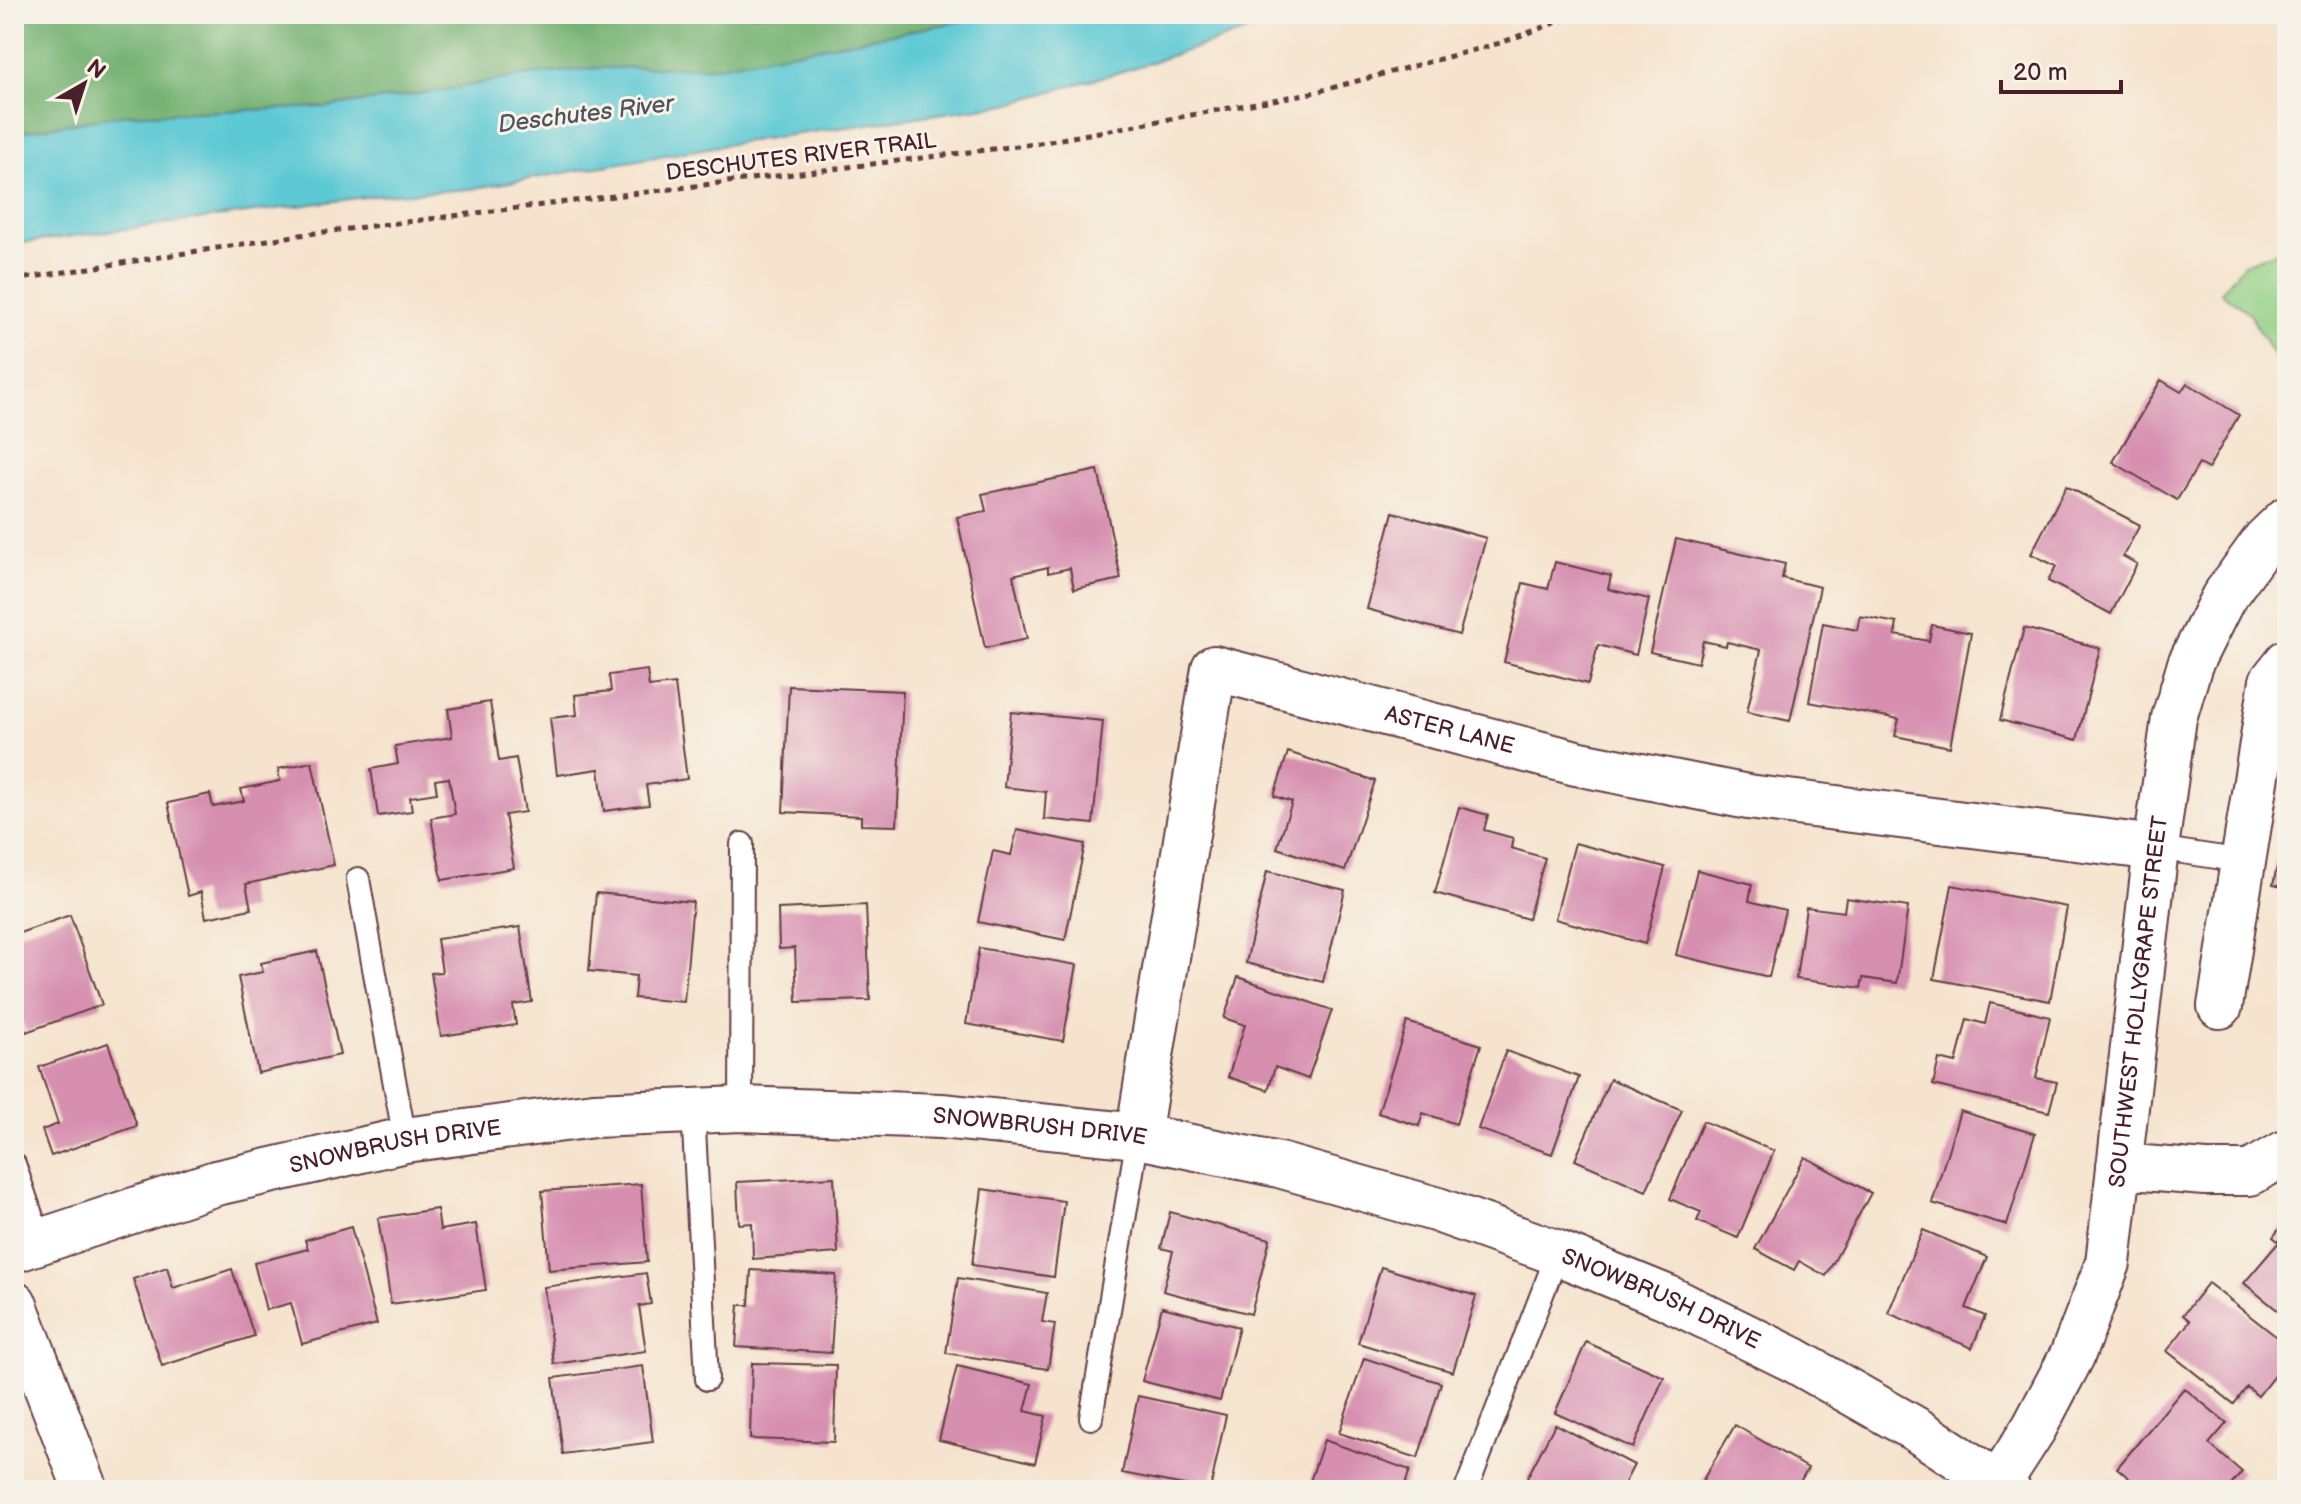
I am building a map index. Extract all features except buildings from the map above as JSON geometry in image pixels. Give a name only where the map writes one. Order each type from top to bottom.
[{"type":"street","name":"SOUTHWEST HOLLYGRAPE STREET","points":[[2000,1488],[2072,1356],[2108,1263],[2174,718],[2190,664],[2223,598],[2265,540],[2287,519]]},
{"type":"street","points":[[2220,1006],[2272,681],[2287,662]]},
{"type":"street","name":"ASTER LANE","points":[[1138,1136],[1214,668],[1576,763],[1748,797],[2156,848]]},
{"type":"street","name":"SNOWBRUSH DRIVE","points":[[27,1245],[216,1183],[405,1140],[594,1115],[741,1109],[941,1116],[1138,1136],[1293,1169],[1435,1209],[1558,1253],[1666,1297],[1794,1360],[1917,1430],[2000,1488]]},
{"type":"street","points":[[2119,1166],[2250,1173],[2287,1152]]},
{"type":"street","points":[[14,1303],[86,1490]]},
{"type":"lane","points":[[741,1109],[742,844]]},
{"type":"lane","points":[[2156,848],[2243,861]]},
{"type":"lane","points":[[358,879],[405,1140]]},
{"type":"lane","points":[[693,1109],[707,1379]]},
{"type":"lane","points":[[1091,1418],[1138,1136]]},
{"type":"lane","points":[[14,1164],[27,1245]]},
{"type":"lane","points":[[1466,1490],[1558,1253]]},
{"type":"path","name":"DESCHUTES RIVER TRAIL","points":[[14,280],[300,235],[1034,144],[1316,92],[1500,43],[1580,14]]},
{"type":"green space","points":[[14,14],[1001,14],[713,67],[598,68],[520,76],[328,107],[122,115],[14,133]]},
{"type":"green space","points":[[2287,248],[2287,379],[2249,313],[2221,292],[2244,264]]},
{"type":"water","name":"Deschutes River","points":[[1001,14],[1301,14],[1130,69],[1007,104],[742,142],[470,189],[380,195],[14,244],[14,133],[122,115],[328,107],[520,76],[598,68],[713,67]]}]
